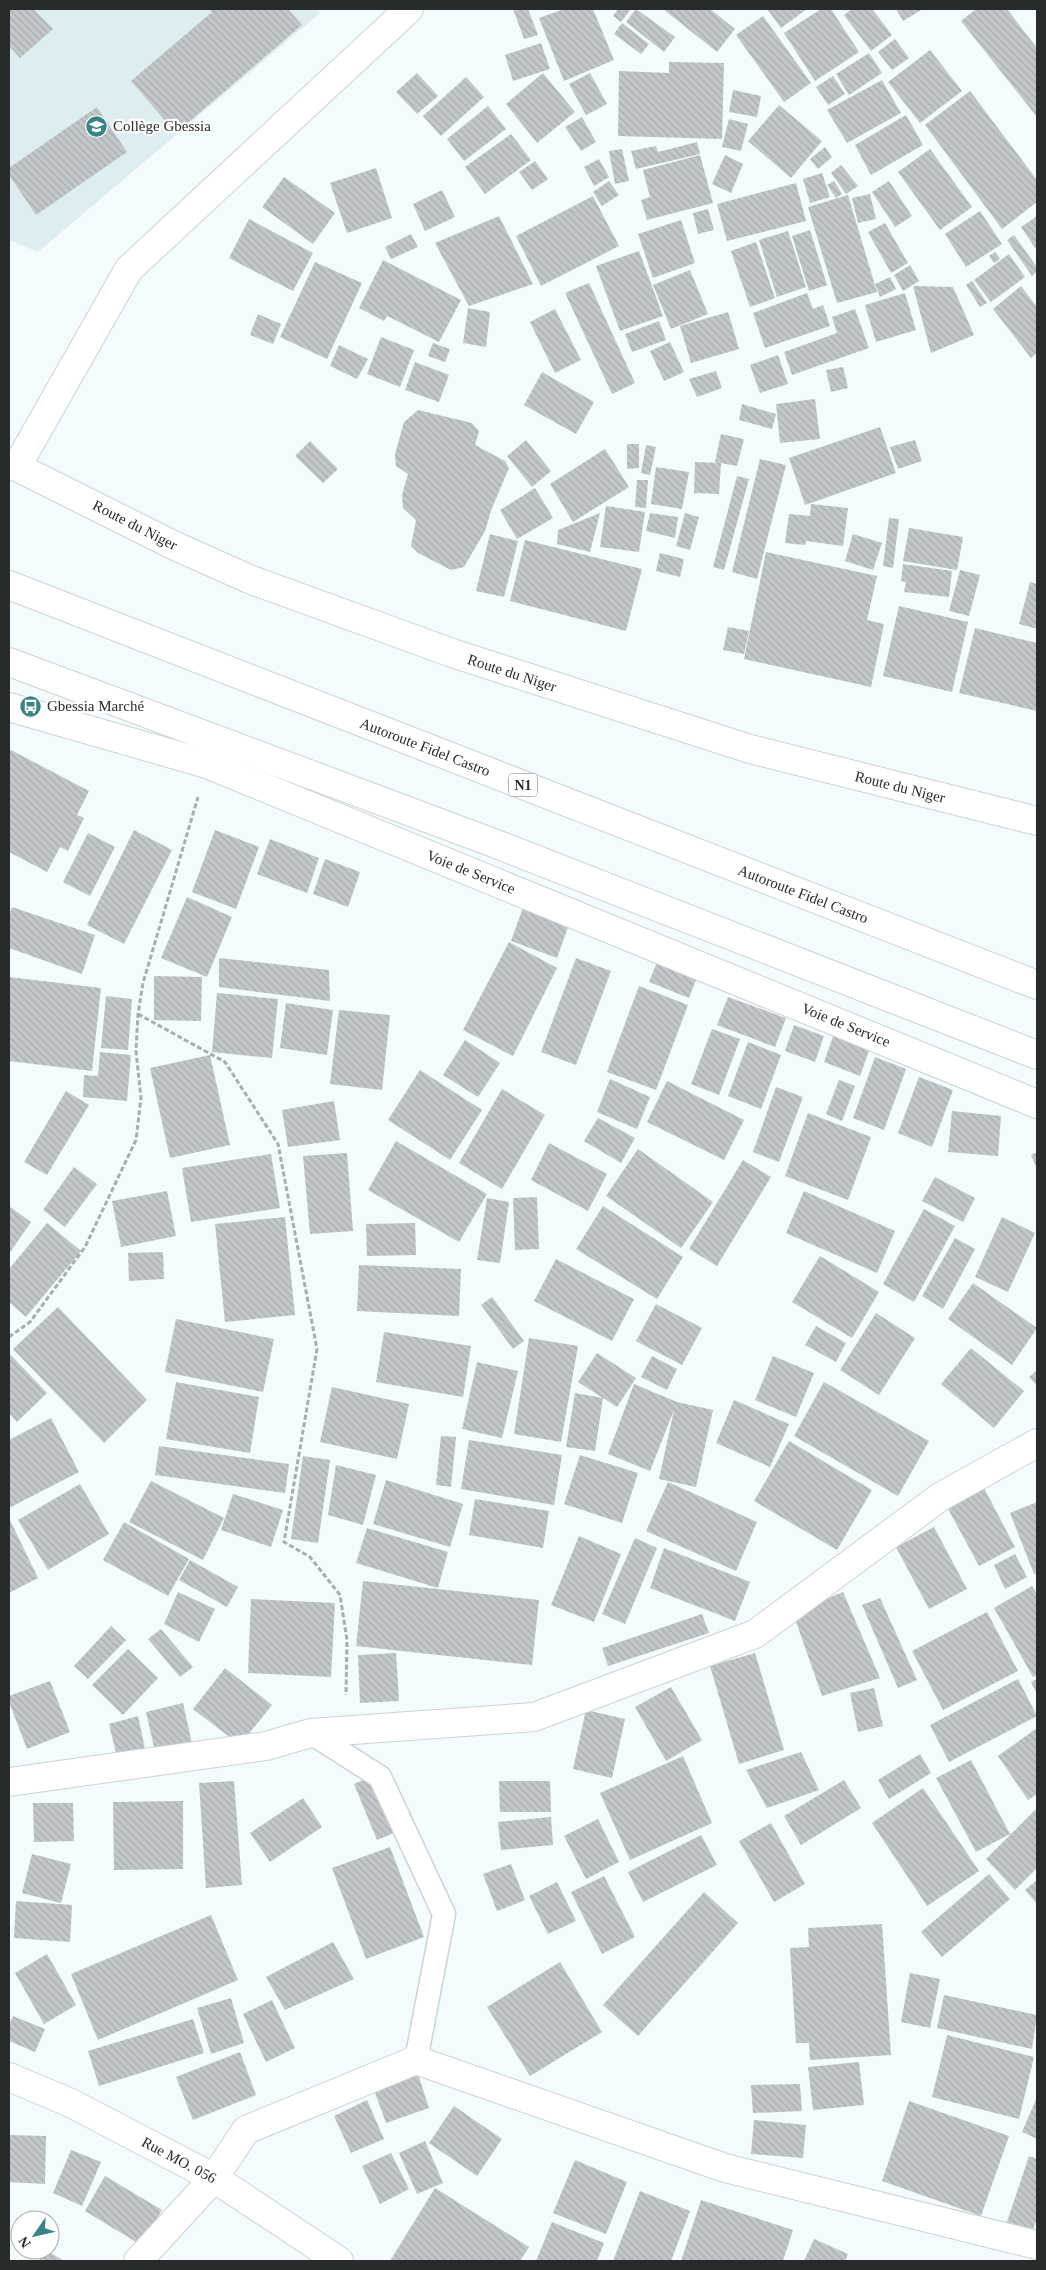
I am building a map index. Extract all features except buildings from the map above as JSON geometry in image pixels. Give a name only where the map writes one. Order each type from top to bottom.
[{"type":"main road","points":[[13,464],[129,269],[409,9]]},
{"type":"main road","name":"Route du Niger","points":[[13,464],[173,544],[249,579],[455,654],[750,749],[1037,821]]},
{"type":"main road","name":"Autoroute Fidel Castro","points":[[9,585],[1037,985]]},
{"type":"main road","points":[[9,662],[500,846],[1037,1055]]},
{"type":"main road","name":"Voie de Service","points":[[9,707],[208,764],[1037,1104]]},
{"type":"main road","points":[[9,1782],[266,1746],[311,1733],[534,1717],[755,1634],[940,1497],[1037,1443]]},
{"type":"main road","points":[[138,2261],[214,2178],[246,2130],[416,2060],[725,2168],[1037,2245]]},
{"type":"main road","name":"Rue MO. 056","points":[[9,2077],[71,2104],[214,2178],[339,2261]]},
{"type":"lane","points":[[311,1733],[380,1777],[444,1914],[416,2060]]},
{"type":"path","points":[[9,1337],[30,1322],[85,1247],[136,1140],[141,1098],[136,1051],[138,1014],[143,983],[208,764]]},
{"type":"path","points":[[138,1014],[225,1062],[278,1144],[317,1349],[284,1542],[310,1558],[340,1595],[347,1640],[345,1731]]},
{"type":"shaded area","name":"Collège Gbessia","points":[[9,9],[315,9],[320,13],[38,252],[9,240]]},
{"type":"place","name":"Collège Gbessia","points":[[97,126]]},
{"type":"place","name":"Gbessia Marché","points":[[31,706]]}]
